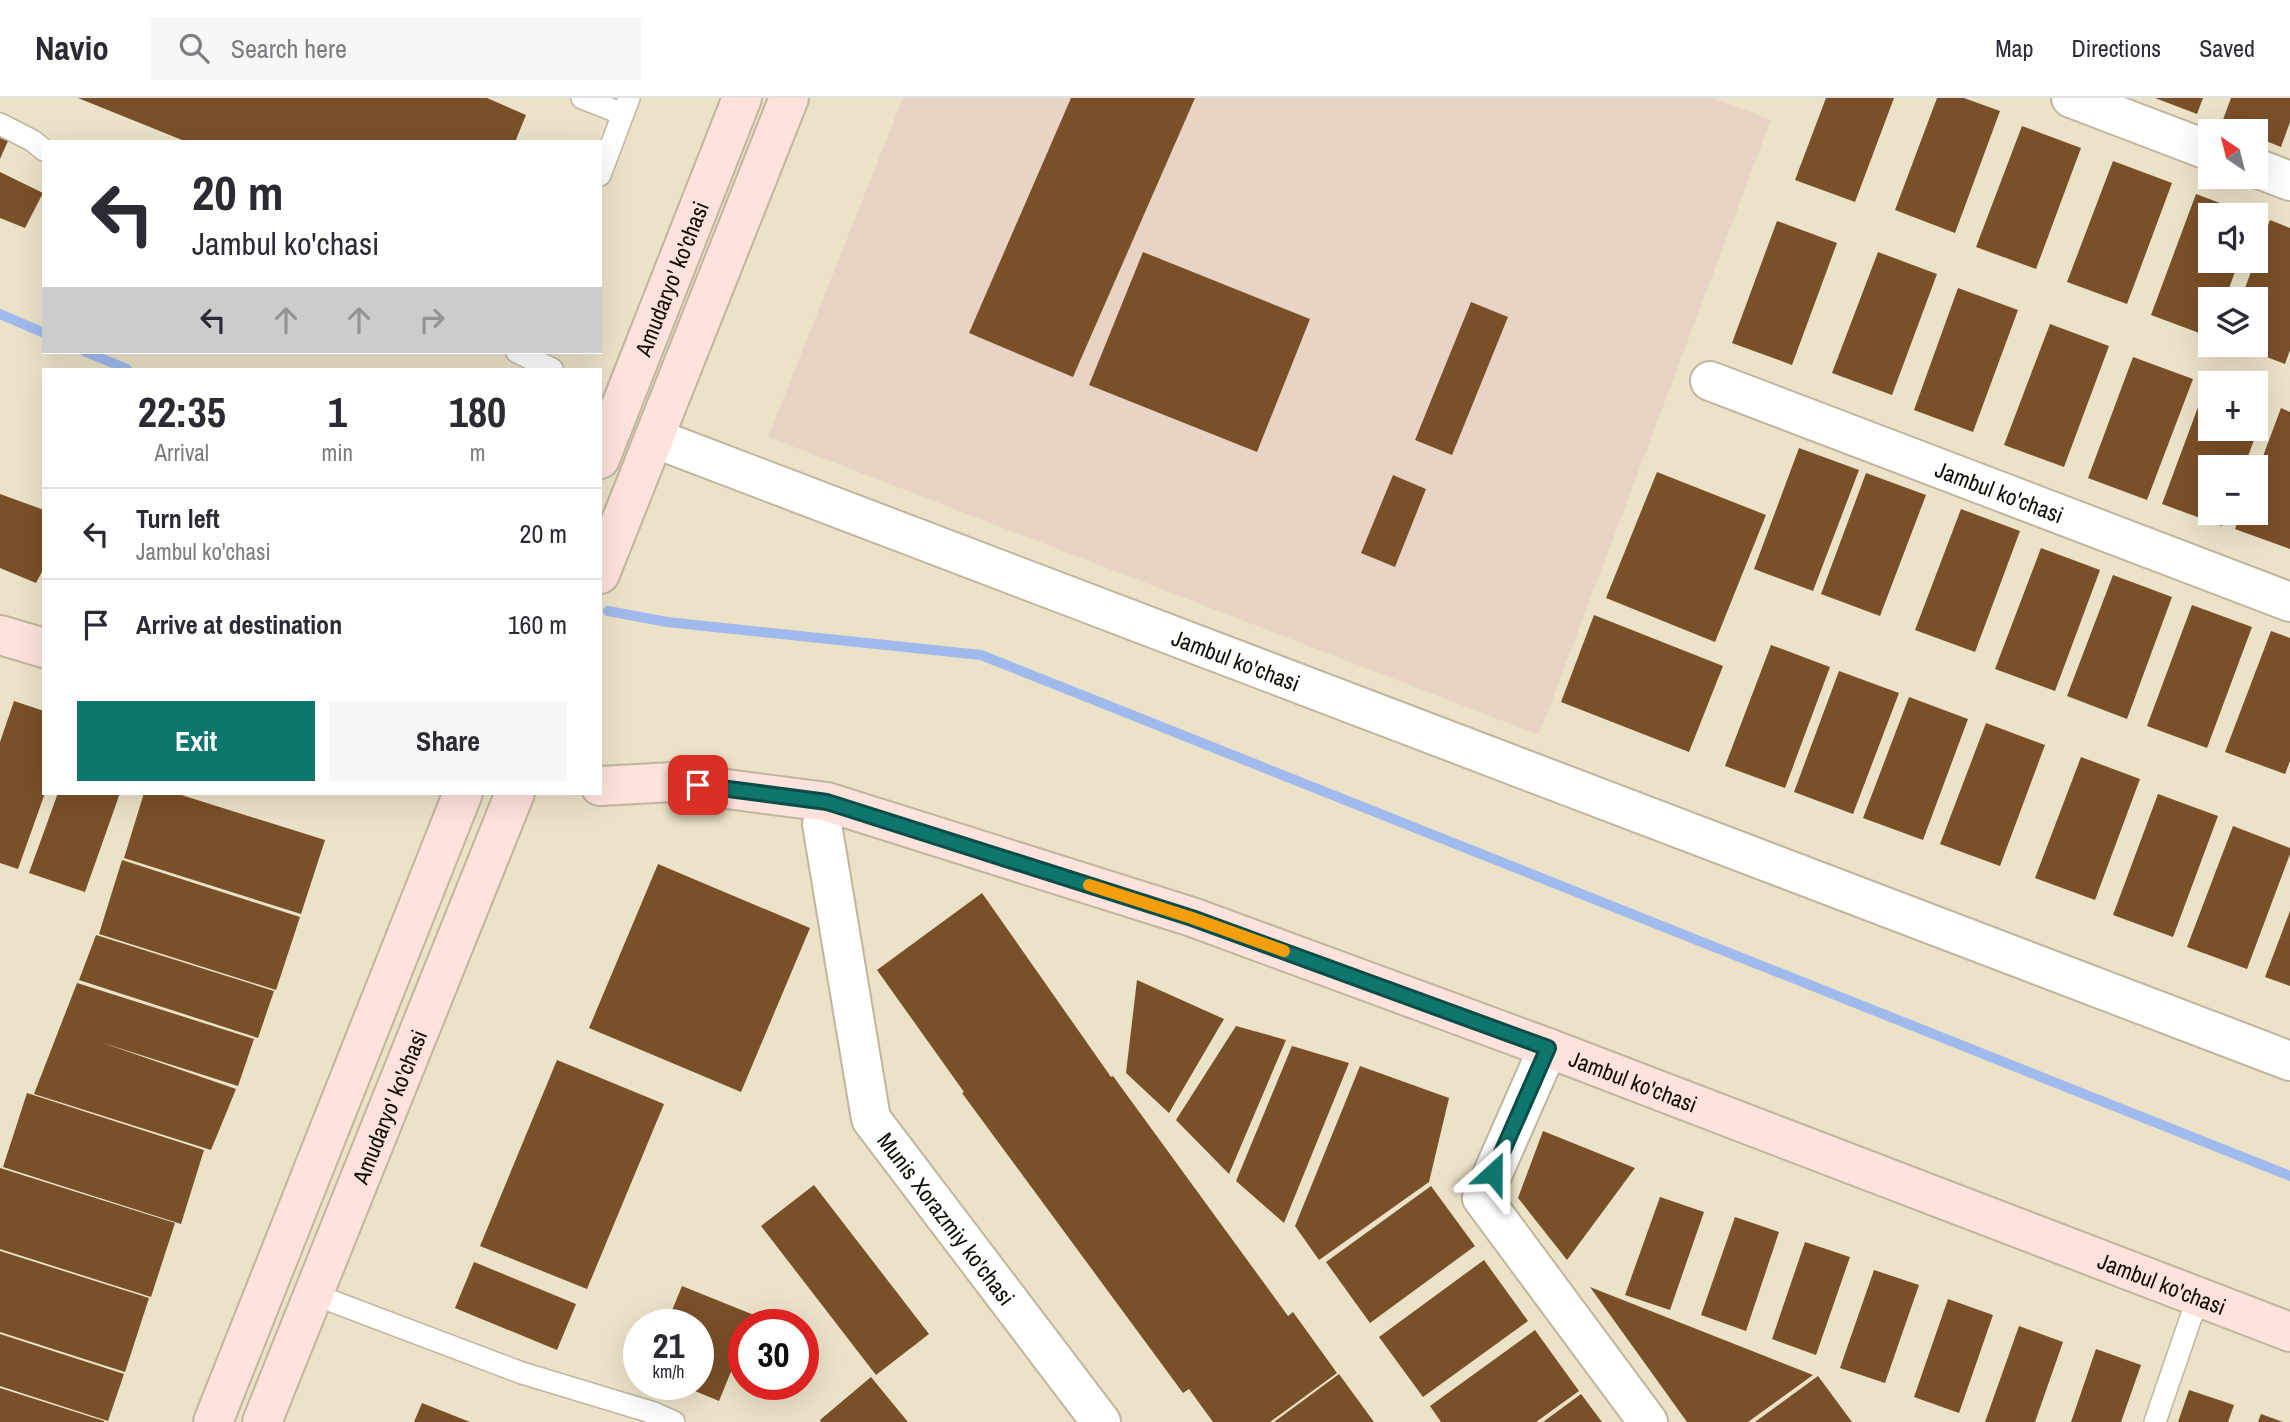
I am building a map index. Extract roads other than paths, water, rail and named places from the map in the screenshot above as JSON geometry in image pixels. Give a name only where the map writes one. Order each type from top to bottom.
[{"type":"street","name":"Amudaryo' ko'chasi","points":[[602,449],[610,404],[741,98]]},
{"type":"street","points":[[602,569],[789,98]]},
{"type":"street","points":[[2070,98],[2198,146]]},
{"type":"street","points":[[2268,173],[2290,181]]},
{"type":"street","name":"Jambul ko'chasi","points":[[1710,381],[2290,602]]},
{"type":"street","name":"Jambul ko'chasi","points":[[654,438],[2290,1061]]},
{"type":"street","points":[[0,635],[42,647]]},
{"type":"street","name":"Jambul ko'chasi","points":[[602,786],[673,782],[827,802],[1192,918],[1548,1048],[2290,1332]]},
{"type":"street","name":"Amudaryo' ko'chasi","points":[[213,1422],[462,795]]},
{"type":"street","name":"Amudaryo' ko'chasi","points":[[262,1422],[514,795]]},
{"type":"street","name":"Munis Xorazmiy ko'chasi","points":[[822,824],[871,1119],[1101,1422]]},
{"type":"street","points":[[1548,1048],[1482,1198],[1648,1422]]},
{"type":"lane","points":[[582,98],[626,106],[602,170]]},
{"type":"lane","points":[[0,124],[42,148]]},
{"type":"lane","points":[[529,354],[550,368]]},
{"type":"lane","points":[[313,1294],[523,1373],[654,1413],[674,1422]]},
{"type":"lane","points":[[2155,1422],[2198,1297]]},
{"type":"waterway","points":[[0,314],[42,332]]},
{"type":"waterway","points":[[91,354],[125,368]]},
{"type":"waterway","points":[[608,611],[667,622],[981,655],[2290,1176]]}]
